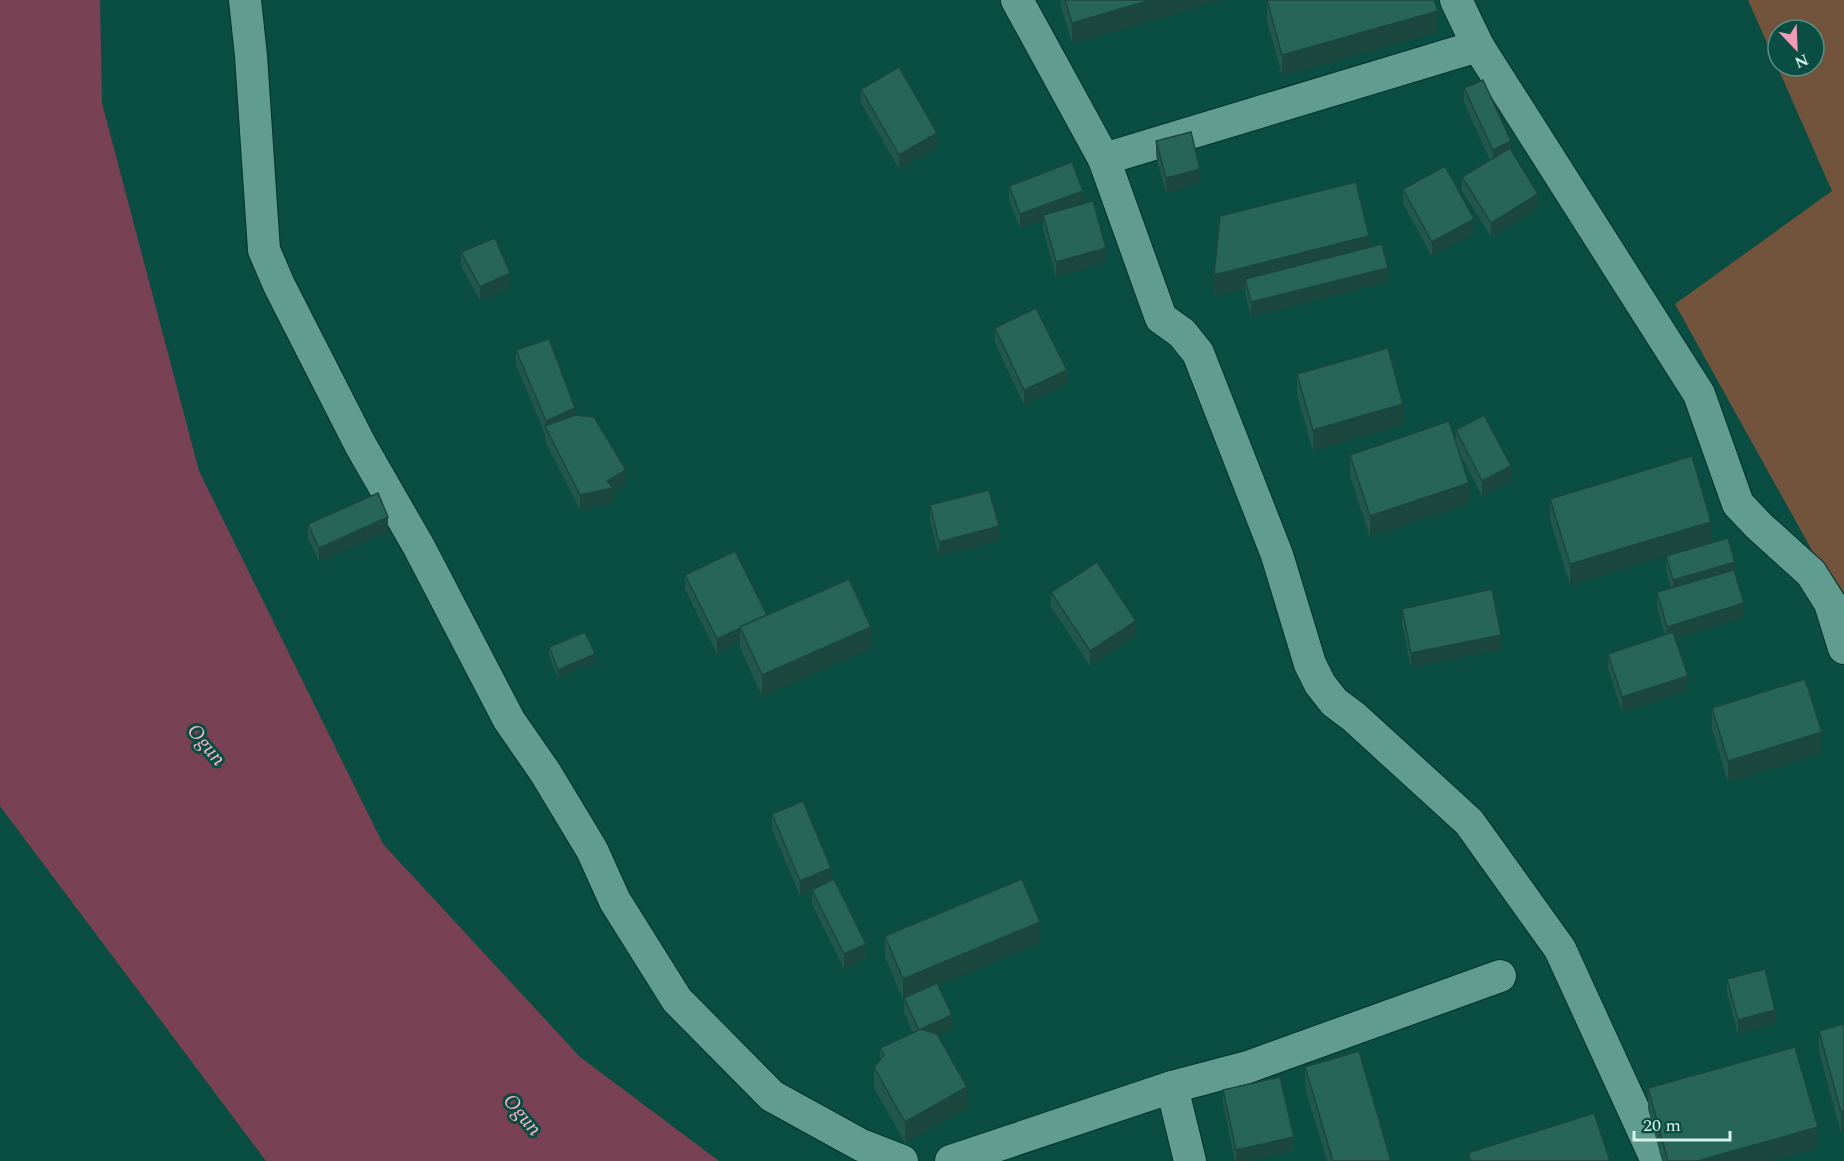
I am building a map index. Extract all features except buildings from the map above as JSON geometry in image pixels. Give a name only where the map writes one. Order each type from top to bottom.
[{"type":"street","points":[[244,0],[251,56],[264,250],[279,285],[361,446],[419,547],[509,720],[545,772],[592,850],[615,901],[677,1000],[772,1096],[861,1145],[902,1161]]},
{"type":"street","points":[[1017,0],[1104,159],[1161,318],[1182,333],[1198,353],[1277,555],[1310,664],[1320,684],[1334,702],[1354,717],[1469,822],[1560,949],[1657,1161]]},
{"type":"street","points":[[1456,0],[1478,46],[1699,394],[1738,504],[1811,573],[1830,603],[1844,648]]},
{"type":"street","points":[[1104,159],[1478,46]]},
{"type":"street","points":[[951,1161],[1172,1087],[1248,1067],[1500,976]]},
{"type":"street","points":[[1172,1087],[1190,1161]]},
{"type":"shaded area","points":[[1748,0],[1844,0],[1844,608],[1675,304],[1832,191],[1782,78],[1826,78],[1826,18],[1766,18],[1766,41]]},
{"type":"water","name":"Ogun","points":[[0,0],[100,0],[102,103],[199,471],[383,844],[580,1057],[719,1161],[266,1161],[0,806]]}]
